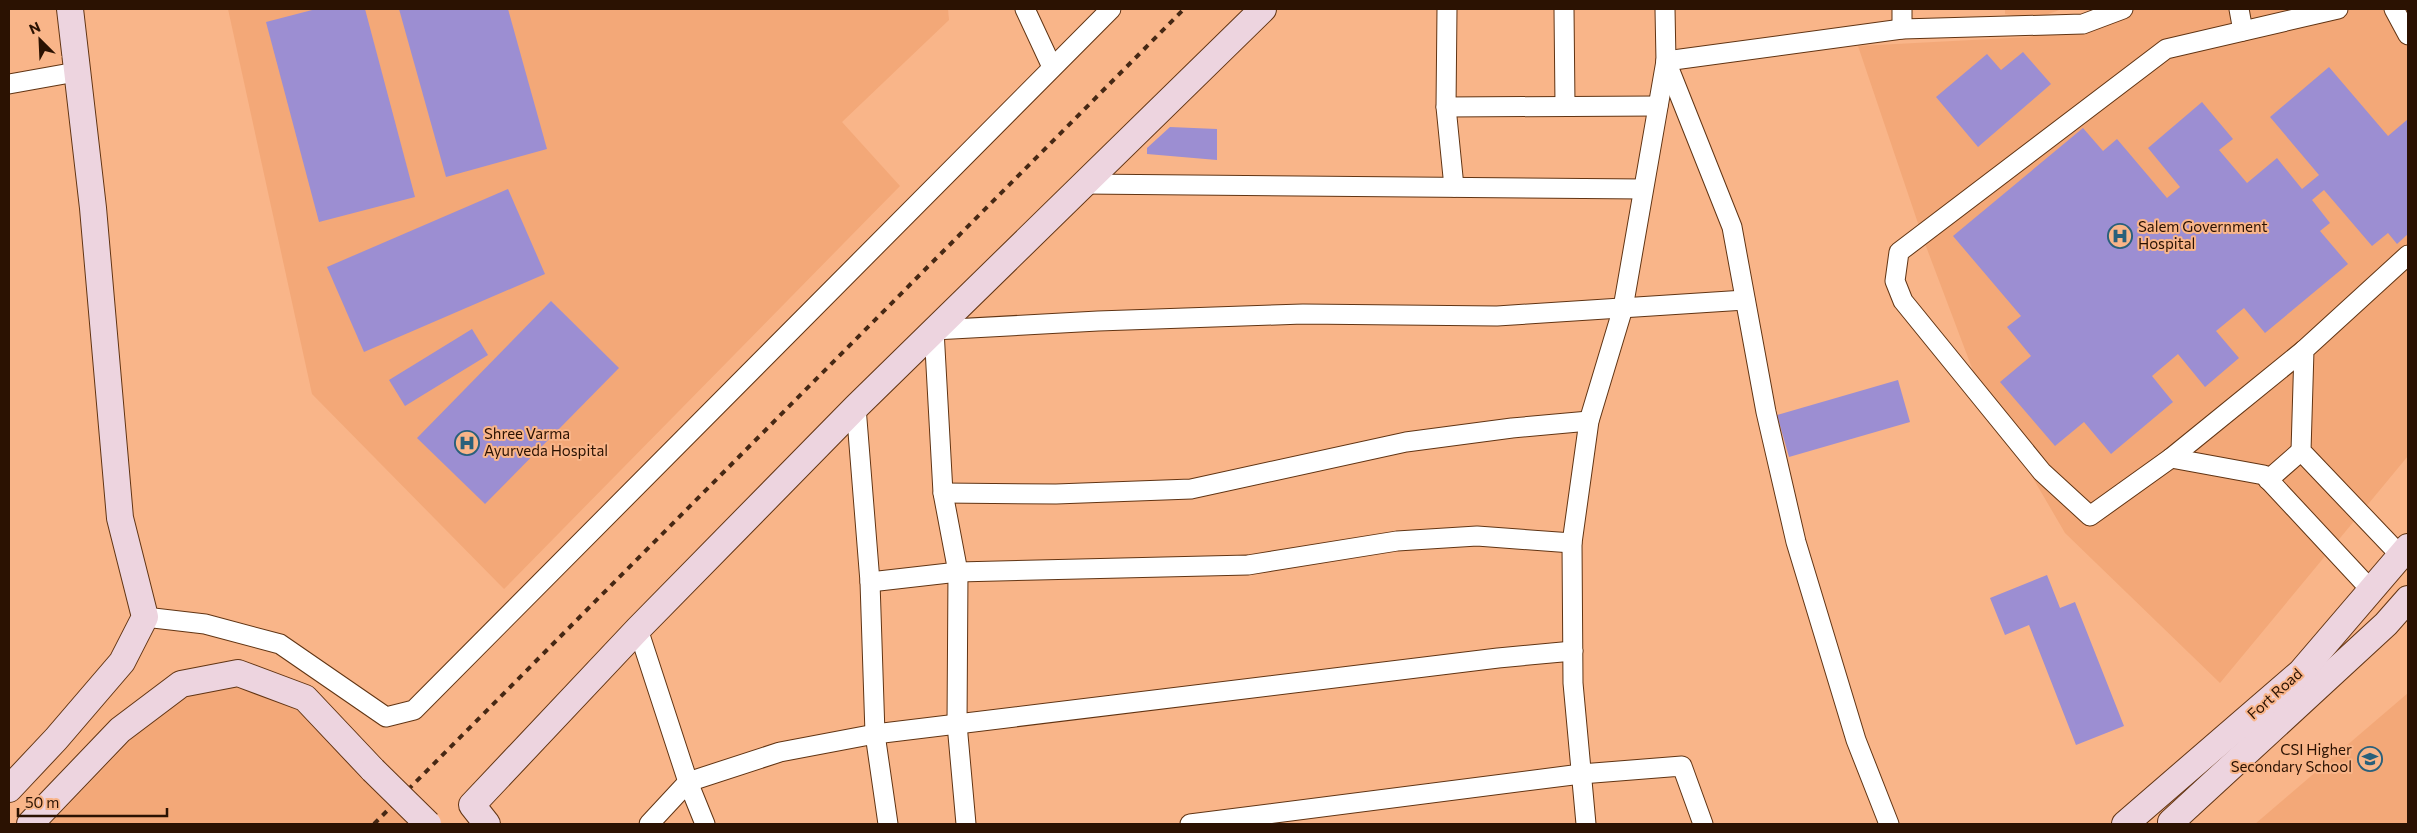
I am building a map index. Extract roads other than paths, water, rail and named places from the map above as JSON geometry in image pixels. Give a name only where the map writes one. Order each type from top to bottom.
[{"type":"street","points":[[9,789],[56,739],[122,662],[145,617],[120,518],[93,208],[70,9]]},
{"type":"street","points":[[1025,9],[1052,67]]},
{"type":"street","points":[[145,617],[205,624],[280,644],[386,717],[414,710],[1111,9]]},
{"type":"street","points":[[487,824],[472,805],[638,629],[856,407],[1263,9]]},
{"type":"street","points":[[1447,9],[1446,107],[1454,187]]},
{"type":"street","points":[[1564,9],[1565,105]]},
{"type":"street","points":[[1586,824],[1573,683],[1572,543],[1589,420],[1623,308],[1644,189],[1666,62],[1665,9]]},
{"type":"street","points":[[1902,9],[1902,29]]},
{"type":"street","points":[[1666,62],[1902,29],[2083,24],[2122,9]]},
{"type":"street","points":[[2239,9],[2243,31]]},
{"type":"street","points":[[2338,9],[2166,49],[1899,252],[1895,281],[1903,301],[2042,472],[2090,516],[2171,458],[2304,350],[2408,255]]},
{"type":"street","points":[[2394,9],[2408,35]]},
{"type":"street","points":[[1666,62],[1732,227],[1766,412],[1796,542],[1856,740],[1889,824]]},
{"type":"street","points":[[9,84],[76,72]]},
{"type":"street","points":[[1446,107],[1658,106]]},
{"type":"street","points":[[1084,184],[1644,189]]},
{"type":"street","points":[[934,330],[1098,321],[1303,314],[1497,316],[1745,300]]},
{"type":"street","points":[[934,330],[943,493],[958,572],[958,724],[966,824]]},
{"type":"street","points":[[2268,480],[2301,450],[2304,350]]},
{"type":"street","points":[[856,407],[870,582],[875,734],[888,824]]},
{"type":"street","points":[[943,493],[1056,494],[1191,488],[1406,442],[1589,420]]},
{"type":"street","points":[[2301,450],[2404,552]]},
{"type":"street","points":[[2171,458],[2264,476],[2371,590]]},
{"type":"street","points":[[870,582],[958,572],[1248,565],[1397,541],[1477,536],[1572,543]]},
{"type":"street","name":"Fort Road","points":[[2125,824],[2301,672],[2404,552]]},
{"type":"street","points":[[2157,797],[2172,823],[2386,624],[2408,599]]},
{"type":"street","points":[[638,629],[688,782],[705,824]]},
{"type":"street","points":[[648,824],[688,782],[780,752],[875,734],[1498,658],[1573,651]]},
{"type":"street","points":[[30,824],[120,730],[181,684],[238,673],[305,698],[428,824]]},
{"type":"street","points":[[1190,824],[1581,774],[1682,766],[1703,824]]},
{"type":"railway","points":[[374,824],[1184,9]]},
{"type":"place","name":"Salem Government Hospital","points":[[2120,236]]},
{"type":"place","name":"Shree Varma Ayurveda Hospital","points":[[467,443]]},
{"type":"place","name":"CSI Higher Secondary School","points":[[2370,759]]}]
